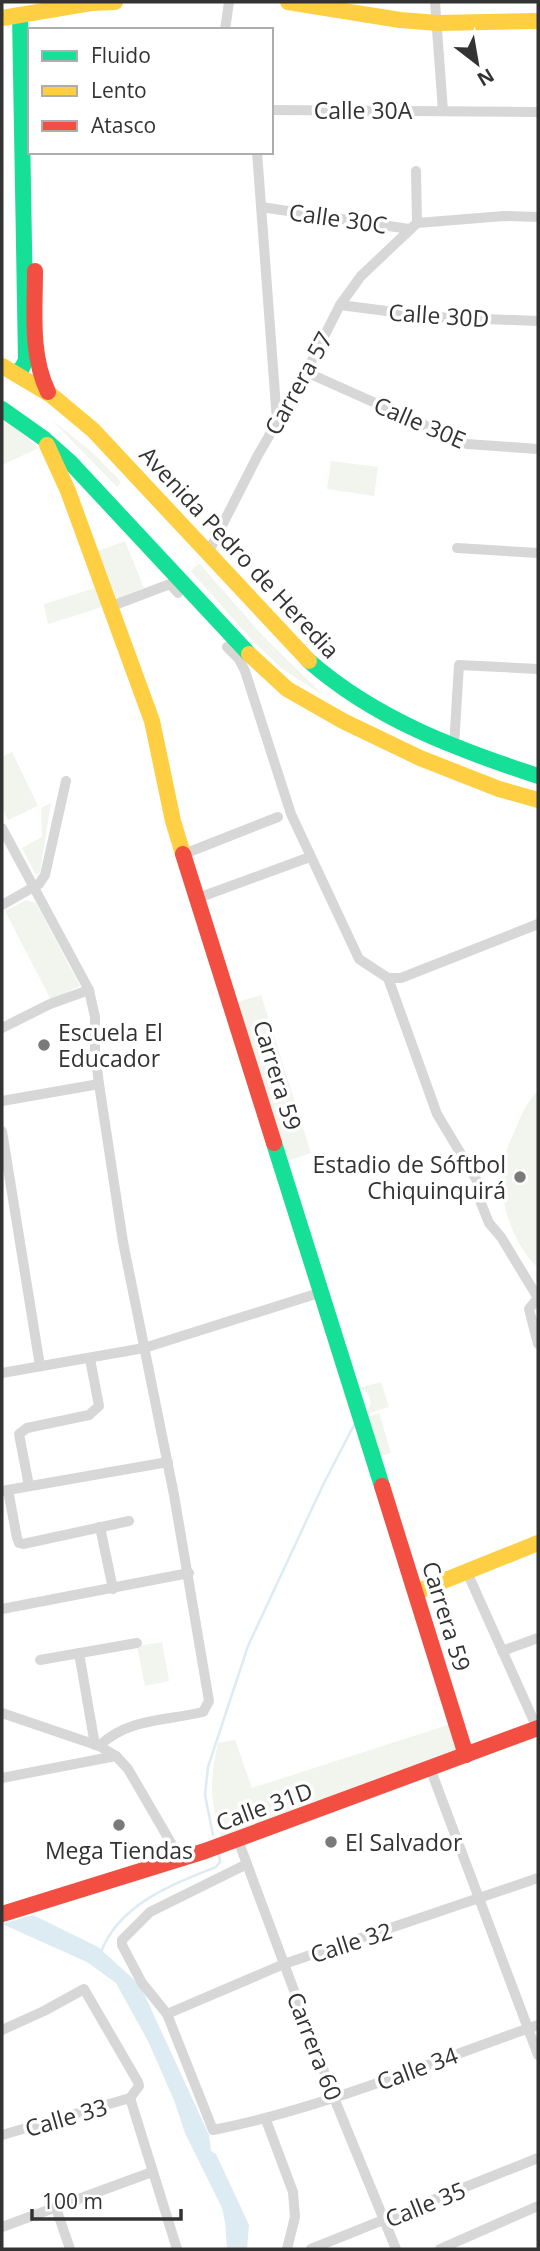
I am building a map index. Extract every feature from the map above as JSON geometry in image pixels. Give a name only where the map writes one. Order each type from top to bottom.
[{"type":"main road","points":[[2,18],[26,19],[48,6],[115,2]]},
{"type":"main road","points":[[288,2],[400,20],[438,23],[538,21]]},
{"type":"main road","points":[[8,369],[22,368],[26,360],[26,19]]},
{"type":"main road","points":[[32,154],[36,358],[39,377],[48,392]]},
{"type":"main road","name":"Avenida Pedro de Heredia","points":[[8,369],[48,392],[83,421],[300,653],[336,685],[454,746],[538,776]]},
{"type":"main road","points":[[2,409],[43,438],[81,473],[235,641],[287,689],[343,721],[420,758],[499,789],[538,800]]},
{"type":"main road","name":"Carrera 59","points":[[43,438],[68,491],[152,721],[173,821],[466,1755]]},
{"type":"main road","points":[[68,491],[72,477],[81,473]]},
{"type":"main road","points":[[416,1592],[538,1543]]},
{"type":"main road","name":"Calle 31D","points":[[2,1914],[181,1860],[538,1728]]},
{"type":"street","points":[[225,28],[229,2]]},
{"type":"street","points":[[435,2],[443,111]]},
{"type":"street","name":"Calle 30A","points":[[273,110],[538,112]]},
{"type":"street","points":[[257,154],[277,421]]},
{"type":"street","points":[[413,226],[416,170]]},
{"type":"street","name":"Calle 30C","points":[[261,207],[413,226],[504,216],[538,217]]},
{"type":"street","name":"Carrera 57","points":[[208,553],[340,305],[361,275],[413,226]]},
{"type":"street","name":"Calle 30D","points":[[340,305],[433,317],[538,321]]},
{"type":"street","name":"Calle 30E","points":[[306,372],[467,444],[538,449]]},
{"type":"street","points":[[457,548],[538,553]]},
{"type":"street","points":[[112,607],[170,584],[239,659],[291,814],[359,960],[388,978],[401,978],[538,924]]},
{"type":"street","points":[[454,746],[459,665],[538,669]]},
{"type":"street","points":[[2,905],[35,886],[45,875],[66,781]]},
{"type":"street","points":[[184,854],[278,817]]},
{"type":"street","points":[[2,828],[89,990],[96,1026],[95,1052],[99,1084],[123,1242],[189,1573],[209,1701],[202,1712],[149,1721],[119,1730],[97,1746]]},
{"type":"street","points":[[198,898],[310,857]]},
{"type":"street","points":[[388,978],[438,1114],[479,1185],[479,1198],[489,1223],[501,1237],[538,1298],[529,1309],[538,1344]]},
{"type":"street","points":[[2,1028],[50,1004],[89,990]]},
{"type":"street","points":[[2,1101],[99,1084]]},
{"type":"street","points":[[2,1131],[40,1366]]},
{"type":"street","points":[[2,1373],[144,1348],[322,1292]]},
{"type":"street","points":[[29,1486],[19,1434],[27,1428],[89,1415],[97,1410],[99,1406],[90,1359]]},
{"type":"street","points":[[129,1521],[23,1544],[19,1542],[5,1491],[167,1462]]},
{"type":"street","points":[[100,1527],[113,1589]]},
{"type":"street","points":[[467,1570],[538,1728]]},
{"type":"street","points":[[2,1609],[189,1573]]},
{"type":"street","points":[[502,1651],[538,1638]]},
{"type":"street","points":[[40,1660],[137,1643]]},
{"type":"street","points":[[79,1653],[97,1746]]},
{"type":"street","points":[[2,1713],[97,1746],[116,1756],[128,1769],[181,1860]]},
{"type":"street","points":[[2,1778],[116,1756]]},
{"type":"street","points":[[430,1768],[533,2027],[538,2054]]},
{"type":"street","name":"Carrera 60","points":[[238,1840],[334,2098],[396,2249]]},
{"type":"street","points":[[167,2014],[142,1983],[122,1945],[122,1940],[150,1912],[247,1864]]},
{"type":"street","name":"Calle 32","points":[[167,2014],[284,1964],[538,1878]]},
{"type":"street","points":[[2,2030],[84,1989],[138,2082],[139,2086],[130,2098],[177,2249]]},
{"type":"street","name":"Calle 34","points":[[167,2014],[213,2130],[266,2120],[533,2027]]},
{"type":"street","name":"Calle 33","points":[[2,2135],[130,2098]]},
{"type":"street","points":[[266,2120],[293,2192],[295,2217],[288,2249]]},
{"type":"street","name":"Calle 35","points":[[312,2249],[538,2158]]},
{"type":"street","points":[[2,2227],[152,2172]]},
{"type":"street","points":[[440,2249],[538,2206]]},
{"type":"street","points":[[56,2208],[70,2249]]},
{"type":"shaded area","points":[[2,417],[39,448],[2,465]]},
{"type":"shaded area","points":[[51,419],[95,455],[121,482],[117,487]]},
{"type":"shaded area","points":[[331,461],[378,467],[374,496],[327,489]]},
{"type":"shaded area","points":[[125,541],[144,588],[117,599],[98,551]]},
{"type":"shaded area","points":[[199,563],[263,636],[323,695],[282,669],[250,638],[191,571]]},
{"type":"shaded area","points":[[95,588],[102,607],[48,624],[44,604]]},
{"type":"shaded area","points":[[12,752],[38,806],[8,820],[2,808],[2,757]]},
{"type":"shaded area","points":[[51,803],[40,872],[36,875],[22,848],[42,837],[41,808]]},
{"type":"shaded area","points":[[26,900],[36,903],[80,986],[51,1000],[5,911]]},
{"type":"shaded area","points":[[261,995],[311,1153],[287,1161],[237,1002]]},
{"type":"shaded area","name":"Estadio de Sóftbol Chiquinquirá","points":[[538,1091],[538,1268],[515,1235],[505,1209],[502,1182],[507,1148],[525,1108]]},
{"type":"shaded area","points":[[381,1382],[389,1407],[367,1414],[371,1403],[368,1393],[359,1388]]},
{"type":"shaded area","points":[[379,1413],[391,1453],[380,1456],[368,1417]]},
{"type":"shaded area","points":[[162,1642],[169,1681],[145,1686],[137,1646]]},
{"type":"shaded area","points":[[454,1723],[462,1752],[222,1840],[212,1792],[218,1743],[235,1740],[252,1788]]},
{"type":"shaded area","points":[[33,1915],[98,1947],[140,1985],[209,2135],[211,2151],[216,2154],[249,2225],[247,2249],[227,2249],[222,2208],[185,2133],[174,2100],[148,2041],[116,1983],[87,1962],[2,1924]]},
{"type":"waterway","points":[[213,1835],[205,1795],[208,1767],[248,1646],[355,1423]]},
{"type":"waterway","points":[[101,1952],[109,1935],[134,1908],[165,1889],[216,1867],[220,1862],[219,1855]]},
{"type":"traffic: fast","points":[[15,373],[22,368],[26,360],[20,15]]},
{"type":"traffic: fast","points":[[2,409],[43,438],[70,462],[249,654]]},
{"type":"traffic: fast","points":[[309,661],[361,700],[389,716],[447,743],[538,776]]},
{"type":"traffic: fast","points":[[274,1143],[382,1486]]},
{"type":"traffic: slow","points":[[2,18],[91,3],[115,2]]},
{"type":"traffic: slow","points":[[288,2],[400,20],[438,23],[538,21]]},
{"type":"traffic: slow","points":[[2,366],[51,395],[93,430],[309,661]]},
{"type":"traffic: slow","points":[[47,445],[68,491],[152,721],[173,821],[183,854]]},
{"type":"traffic: slow","points":[[249,654],[287,689],[343,721],[420,758],[499,789],[538,800]]},
{"type":"traffic: slow","points":[[416,1592],[538,1543]]},
{"type":"traffic: jam","points":[[35,271],[36,348],[42,378],[48,392]]},
{"type":"traffic: jam","points":[[183,854],[274,1143]]},
{"type":"traffic: jam","points":[[382,1486],[466,1755]]},
{"type":"traffic: jam","points":[[2,1914],[205,1851],[538,1728]]},
{"type":"place","name":"Escuela El Educador","points":[[44,1045]]},
{"type":"place","name":"Estadio de Sóftbol Chiquinquirá","points":[[520,1177]]},
{"type":"place","name":"Mega Tiendas","points":[[119,1825]]},
{"type":"place","name":"El Salvador","points":[[331,1842]]}]
